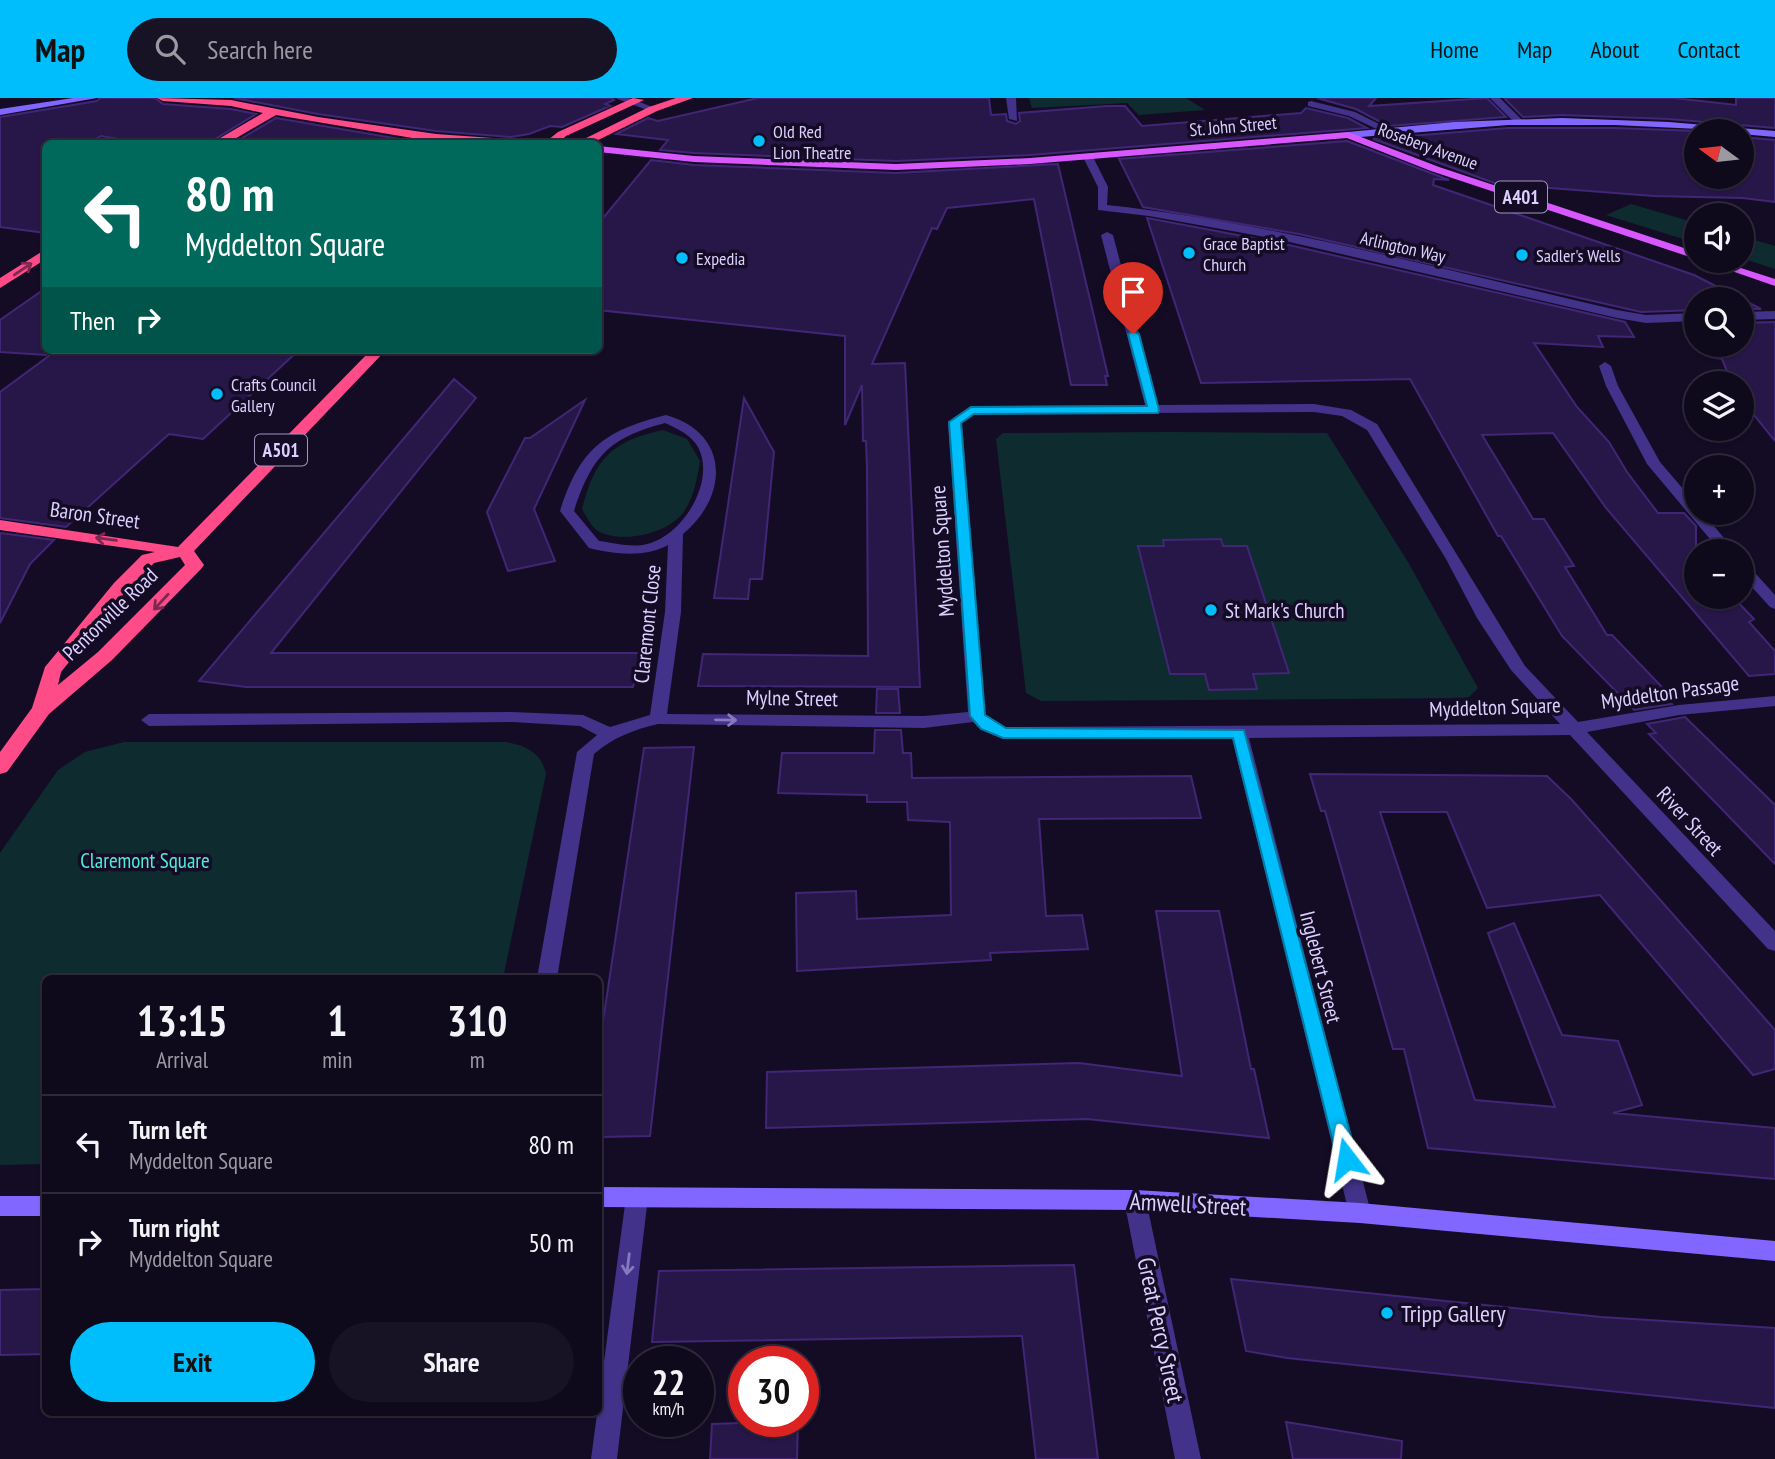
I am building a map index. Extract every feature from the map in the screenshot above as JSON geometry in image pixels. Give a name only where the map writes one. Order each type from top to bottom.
[{"type":"highway","points":[[163,98],[226,100],[273,113],[464,140]]},
{"type":"highway","points":[[588,140],[653,109],[687,98]]},
{"type":"highway","points":[[554,140],[638,100]]},
{"type":"highway","points":[[223,140],[273,113]]},
{"type":"highway","points":[[436,138],[441,140]]},
{"type":"highway","points":[[0,284],[42,256]]},
{"type":"highway","name":"A501","points":[[184,551],[375,354]]},
{"type":"highway","name":"Baron Street","points":[[0,525],[184,551]]},
{"type":"highway","name":"Pentonville Road","points":[[0,767],[42,709],[105,656],[195,565],[184,551],[148,559],[112,596],[52,671],[42,709]]},
{"type":"main road","points":[[0,113],[92,98]]},
{"type":"main road","name":"St. John Street","points":[[602,149],[694,159],[896,167],[1088,157],[1386,130],[1519,122],[1601,122],[1775,134]]},
{"type":"main road","name":"Rosebery Avenue","points":[[1348,135],[1435,169],[1684,252]]},
{"type":"main road","name":"St. John Street","points":[[602,161],[655,163],[694,159]]},
{"type":"main road","points":[[1745,273],[1775,283]]},
{"type":"main road","name":"Amwell Street","points":[[602,1197],[1135,1200],[1360,1213],[1775,1251]]},
{"type":"main road","points":[[0,1206],[42,1206]]},
{"type":"street","points":[[620,98],[638,100],[653,109]]},
{"type":"street","points":[[1011,98],[1014,119]]},
{"type":"street","points":[[1495,98],[1519,122]]},
{"type":"street","points":[[1311,104],[1352,114],[1386,130]]},
{"type":"street","name":"Arlington Way","points":[[1088,157],[1101,183],[1102,208],[1281,237],[1617,314],[1646,319],[1684,317]]},
{"type":"street","points":[[1107,235],[1153,410]]},
{"type":"street","points":[[1754,316],[1775,315]]},
{"type":"street","points":[[1605,366],[1612,386],[1654,464],[1718,539]]},
{"type":"street","name":"Myddelton Square","points":[[1322,408],[1346,413],[1372,427],[1519,670],[1572,729],[1003,733],[986,725],[977,716],[955,422],[971,411],[1322,408]]},
{"type":"street","name":"Claremont Close","points":[[658,719],[673,612],[676,533],[697,511],[710,485],[710,459],[695,434],[666,419],[628,428],[598,447],[576,479],[567,511],[594,545],[652,547],[676,533]]},
{"type":"street","points":[[1754,581],[1775,604]]},
{"type":"street","name":"Myddelton Passage","points":[[1572,729],[1679,710],[1775,701]]},
{"type":"street","name":"Mylne Street","points":[[608,733],[620,726],[658,719],[924,722],[977,716]]},
{"type":"street","points":[[149,720],[512,717],[583,721],[608,733],[586,752],[548,975]]},
{"type":"street","name":"River Street","points":[[1572,729],[1775,944]]},
{"type":"street","name":"Inglebert Street","points":[[1239,733],[1360,1213]]},
{"type":"street","points":[[604,1459],[637,1197]]},
{"type":"street","name":"Great Percy Street","points":[[1135,1200],[1188,1459]]},
{"type":"green space","points":[[1029,98],[1186,98],[1205,110],[1139,115],[1127,103],[1032,108]]},
{"type":"green space","points":[[1631,204],[1684,219],[1684,239],[1606,215]]},
{"type":"green space","points":[[1754,240],[1775,246],[1775,269],[1754,262]]},
{"type":"green space","points":[[663,430],[687,439],[700,461],[687,507],[676,520],[643,535],[619,537],[598,531],[582,509],[600,464],[618,446],[645,434]]},
{"type":"green space","points":[[1003,433],[1327,433],[1408,562],[1478,688],[1468,698],[1041,701],[1026,693],[996,439]]},
{"type":"green space","name":"Claremont Square","points":[[124,742],[506,742],[532,751],[541,760],[546,774],[504,975],[42,975],[42,1164],[0,1165],[0,853],[58,770],[85,752]]},
{"type":"building","points":[[100,98],[155,98],[163,104],[231,109],[256,114],[214,140],[124,140],[101,136],[94,140],[42,140],[42,232],[0,227],[0,117],[97,101]]},
{"type":"building","points":[[234,98],[614,100],[605,104],[610,106],[562,127],[550,126],[511,137],[436,131],[318,114]]},
{"type":"building","points":[[758,98],[989,98],[991,115],[1006,114],[1007,121],[1016,124],[1020,121],[1019,113],[1107,106],[1125,106],[1142,126],[1301,113],[1306,108],[1348,118],[1367,128],[1030,155],[896,161],[660,150],[668,140],[616,134],[648,118],[658,121]]},
{"type":"building","points":[[1317,98],[1376,98],[1369,106],[1487,98],[1506,117],[1388,126],[1356,109]]},
{"type":"building","points":[[1504,98],[1674,98],[1736,105],[1736,98],[1775,98],[1775,128],[1754,126],[1754,119],[1684,120],[1562,115],[1523,117]]},
{"type":"building","points":[[276,118],[405,140],[239,140]]},
{"type":"building","points":[[1508,128],[1684,131],[1684,189],[1754,189],[1754,138],[1775,140],[1775,202],[1497,184],[1373,139]]},
{"type":"building","points":[[1347,141],[1449,180],[1434,179],[1433,185],[1694,275],[1718,287],[1684,287],[1684,310],[1641,312],[1299,234],[1143,207],[1119,159]]},
{"type":"building","points":[[651,160],[694,165],[896,173],[1058,164],[1108,376],[1105,376],[1107,385],[1071,385],[1034,199],[947,208],[937,229],[932,228],[872,364],[905,363],[920,687],[698,686],[703,654],[868,656],[867,468],[866,441],[863,441],[862,385],[845,425],[845,336],[602,310],[602,219]]},
{"type":"building","points":[[1147,218],[1280,243],[1625,322],[1634,337],[1598,336],[1603,347],[1534,343],[1577,407],[1609,442],[1627,472],[1658,513],[1684,513],[1684,525],[1696,526],[1696,539],[1684,539],[1684,600],[1606,508],[1553,433],[1482,435],[1533,519],[1544,519],[1574,566],[1565,567],[1607,635],[1612,635],[1663,688],[1657,688],[1672,704],[1634,710],[1562,636],[1501,536],[1498,536],[1410,379],[1201,383]]},
{"type":"building","points":[[42,291],[42,354],[46,355],[0,352],[0,320]]},
{"type":"building","points":[[1775,322],[1775,441],[1754,415],[1754,371],[1727,371],[1722,359],[1710,357],[1754,357],[1754,323]]},
{"type":"building","points":[[52,354],[295,354],[203,439],[169,434],[66,527],[0,518],[0,392]]},
{"type":"building","points":[[454,379],[476,398],[271,653],[643,653],[633,687],[246,687],[199,681]]},
{"type":"building","points":[[744,398],[774,452],[762,579],[750,579],[748,599],[714,598]]},
{"type":"building","points":[[585,400],[534,509],[555,561],[508,571],[487,512],[525,438],[530,438]]},
{"type":"building","points":[[0,533],[54,540],[30,564],[0,623]]},
{"type":"building","name":"St Mark's Church","points":[[1221,539],[1223,546],[1247,546],[1289,673],[1253,674],[1257,689],[1209,690],[1205,674],[1170,674],[1138,546],[1164,546],[1163,540]]},
{"type":"building","points":[[1692,609],[1744,609],[1754,619],[1749,622],[1775,651],[1775,674],[1749,676]]},
{"type":"building","points":[[877,689],[898,689],[900,713],[876,713]]},
{"type":"building","points":[[1685,717],[1775,805],[1775,864],[1649,734],[1656,733],[1647,724]]},
{"type":"building","points":[[875,730],[901,730],[903,753],[911,753],[912,778],[1191,776],[1201,818],[1039,819],[1046,916],[1082,915],[1088,949],[990,953],[991,960],[797,971],[796,893],[856,891],[857,919],[951,915],[950,822],[908,820],[907,802],[867,802],[867,795],[778,793],[782,753],[874,753]]},
{"type":"building","points":[[694,747],[650,1136],[602,1137],[602,1028],[644,748]]},
{"type":"building","points":[[1310,774],[1547,776],[1572,800],[1775,1030],[1775,1069],[1753,1075],[1600,895],[1487,908],[1447,812],[1380,812],[1475,1100],[1555,1107],[1488,933],[1514,923],[1562,1035],[1618,1041],[1642,1105],[1613,1113],[1775,1128],[1775,1179],[1428,1148],[1404,1049],[1393,1049],[1325,811],[1321,811]]},
{"type":"building","points":[[1156,911],[1219,911],[1251,1069],[1254,1069],[1269,1138],[1087,1119],[766,1128],[767,1072],[1079,1063],[1182,1076]]},
{"type":"building","points":[[1074,1265],[1098,1459],[1036,1459],[1022,1336],[652,1342],[659,1271]]},
{"type":"building","points":[[1231,1279],[1601,1317],[1775,1328],[1775,1408],[1287,1358],[1246,1351]]},
{"type":"building","points":[[42,1289],[42,1354],[0,1355],[0,1290]]},
{"type":"building","points":[[1286,1422],[1402,1441],[1401,1459],[1293,1459]]},
{"type":"building","points":[[728,1423],[728,1437],[798,1437],[797,1459],[710,1459],[714,1424]]},
{"type":"place","name":"Old Red Lion Theatre","points":[[759,141]]},
{"type":"place","name":"Grace Baptist Church","points":[[1189,253]]},
{"type":"place","name":"Sadler's Wells","points":[[1522,255]]},
{"type":"place","name":"Expedia","points":[[682,258]]},
{"type":"place","name":"Crafts Council Gallery","points":[[217,394]]},
{"type":"place","name":"St Mark's Church","points":[[1211,610]]},
{"type":"place","name":"Tripp Gallery","points":[[1387,1313]]},
{"type":"route","points":[[1133,334],[1153,410],[971,411],[955,422],[977,716],[986,725],[1003,733],[1239,733],[1347,1159]]}]
